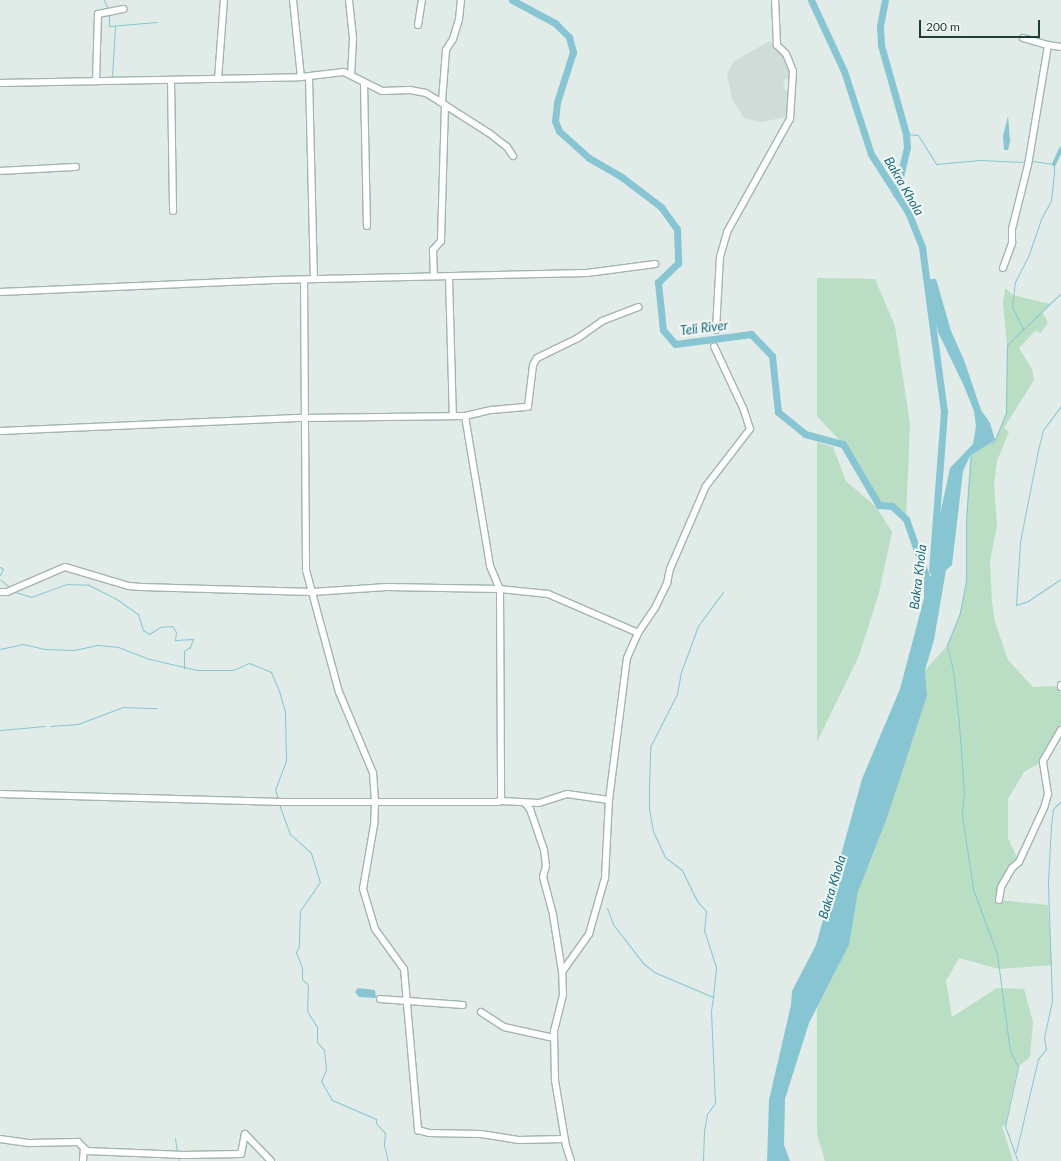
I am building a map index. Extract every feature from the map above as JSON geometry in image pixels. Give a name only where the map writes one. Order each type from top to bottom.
[{"type":"street","points":[[218,79],[224,0]]},
{"type":"street","points":[[293,0],[301,77]]},
{"type":"street","points":[[349,0],[353,38],[351,74]]},
{"type":"street","points":[[418,25],[422,0]]},
{"type":"street","points":[[434,276],[433,250],[441,241],[446,50],[459,19],[461,0]]},
{"type":"street","points":[[716,330],[720,257],[727,232],[790,119],[793,71],[786,54],[777,45],[775,0]]},
{"type":"street","points":[[96,81],[98,14],[124,9]]},
{"type":"street","points":[[1023,38],[1048,46],[1061,47]]},
{"type":"street","points":[[1003,268],[1012,242],[1012,229],[1037,122],[1048,46]]},
{"type":"street","points":[[0,83],[309,77],[324,73],[351,74],[364,83],[382,91],[421,91],[444,103],[488,133],[507,147],[513,156]]},
{"type":"street","points":[[309,77],[314,279]]},
{"type":"street","points":[[171,80],[173,211]]},
{"type":"street","points":[[364,83],[367,226]]},
{"type":"street","points":[[0,171],[76,167]]},
{"type":"street","points":[[0,292],[314,279],[587,273],[655,264]]},
{"type":"street","points":[[449,277],[453,416]]},
{"type":"street","points":[[304,280],[303,418],[306,570],[339,692],[373,773],[375,802],[363,889],[375,929],[404,969],[418,1130],[429,1133],[481,1134],[519,1140],[564,1139]]},
{"type":"street","points":[[0,431],[303,418],[465,416],[492,410],[528,407],[533,365],[537,358],[578,338],[602,321],[638,307]]},
{"type":"street","points":[[562,972],[589,934],[606,872],[609,800],[625,669],[638,633],[665,588],[670,569],[706,486],[750,429],[743,408],[714,346]]},
{"type":"street","points":[[465,416],[490,566],[500,589],[501,801]]},
{"type":"street","points":[[0,592],[7,592],[65,567],[129,586],[312,592],[387,587],[500,589],[548,594],[638,633]]},
{"type":"street","points":[[999,900],[1001,887],[1012,868],[1019,862],[1044,808],[1048,794],[1043,761],[1061,730]]},
{"type":"street","points":[[0,794],[283,802],[501,801],[525,804],[540,803],[567,794],[609,800]]},
{"type":"street","points":[[525,804],[530,808],[544,850],[546,866],[543,878],[553,916],[562,972],[563,995],[554,1038],[554,1073],[564,1139],[571,1161]]},
{"type":"street","points":[[380,999],[462,1005]]},
{"type":"street","points":[[481,1012],[504,1027],[554,1038]]},
{"type":"street","points":[[241,1161],[245,1134],[271,1161]]},
{"type":"street","points":[[0,1140],[30,1143],[78,1142],[87,1151],[148,1155],[241,1154]]},
{"type":"street","points":[[83,1161],[84,1148]]},
{"type":"shaded area","points":[[770,41],[786,59],[792,78],[785,79],[783,82],[785,90],[790,92],[787,117],[760,122],[744,118],[732,99],[727,74],[734,61]]},
{"type":"green space","points":[[817,278],[875,279],[895,326],[910,424],[906,519],[892,506],[879,505],[843,444],[817,416]]},
{"type":"green space","points":[[1005,288],[1013,295],[1050,304],[1042,312],[1048,322],[1041,333],[1035,331],[1019,348],[1032,369],[1034,380],[1004,428],[1009,432],[997,461],[994,485],[997,526],[990,561],[992,602],[995,622],[1008,660],[1033,687],[1061,686],[1061,730],[1043,761],[1024,772],[1008,799],[1008,838],[1019,862],[1012,868],[999,900],[1048,905],[1052,965],[999,969],[959,958],[946,981],[952,1017],[997,988],[1024,989],[1033,1022],[1030,1057],[1018,1067],[1005,1126],[1002,1126],[1013,1161],[825,1161],[817,1134],[817,1008],[849,945],[858,892],[887,818],[927,696],[925,670],[947,646],[960,613],[966,581],[966,520],[970,456],[995,440],[1006,413],[1007,345],[1003,303]]},
{"type":"green space","points":[[817,442],[833,447],[846,481],[877,508],[892,532],[879,593],[859,656],[817,742]]},
{"type":"water","points":[[1008,116],[1010,141],[1008,150],[1004,150],[1003,136]]},
{"type":"water","points":[[926,279],[936,279],[951,331],[964,360],[981,410],[990,423],[995,440],[970,456],[963,471],[952,565],[946,570],[934,640],[925,670],[927,696],[887,818],[858,892],[849,945],[809,1023],[785,1099],[784,1145],[790,1161],[767,1161],[769,1100],[791,1005],[792,991],[816,945],[862,779],[900,689],[924,598],[924,571],[931,577],[934,543],[950,468],[973,444],[976,426],[974,411],[964,386],[938,332]]},
{"type":"water","points":[[358,988],[375,990],[376,998],[359,997],[355,992]]},
{"type":"waterway","points":[[104,0],[108,9]]},
{"type":"waterway","name":"Teli River","points":[[512,0],[555,23],[569,37],[573,52],[557,102],[555,121],[559,131],[589,158],[623,178],[661,207],[677,229],[678,263],[658,282],[663,330],[675,344],[751,334],[772,356],[778,412],[805,434],[843,444],[879,505],[892,506],[906,519],[927,579]]},
{"type":"waterway","name":"Bakra Khola","points":[[811,0],[844,71],[871,154],[908,212],[922,247],[944,411],[932,571]]},
{"type":"waterway","points":[[885,0],[880,26],[881,45],[906,134],[907,147],[896,194]]},
{"type":"waterway","points":[[109,14],[109,26],[157,22]]},
{"type":"waterway","points":[[112,78],[115,26]]},
{"type":"waterway","points":[[906,134],[918,135],[936,164],[980,160],[1025,162]]},
{"type":"waterway","points":[[1054,164],[1061,149]]},
{"type":"waterway","points":[[1023,329],[1012,306],[1015,282],[1029,254],[1042,217],[1051,201],[1054,174],[1054,164],[1032,161]]},
{"type":"waterway","points":[[991,444],[995,440],[1006,413],[1007,345],[1061,293]]},
{"type":"waterway","points":[[1061,406],[1043,430],[1038,450],[1020,542],[1016,605],[1028,601],[1061,579]]},
{"type":"waterway","points":[[971,456],[966,520],[966,581],[960,613],[947,646],[953,670],[959,724],[964,792],[962,815],[973,889],[997,954],[1010,1051],[1018,1067],[1005,1126],[1018,1161]]},
{"type":"waterway","points":[[0,567],[3,569],[0,575]]},
{"type":"waterway","points":[[0,579],[10,588]]},
{"type":"waterway","points":[[15,592],[31,597],[66,584],[89,585],[115,598],[138,614],[143,630],[149,634],[160,627],[172,626],[176,632],[175,640],[193,639],[190,647],[184,651],[184,668]]},
{"type":"waterway","points":[[713,997],[716,967],[704,931],[706,911],[697,901],[682,870],[665,857],[653,831],[649,809],[649,784],[650,747],[677,694],[681,672],[698,626],[723,592]]},
{"type":"waterway","points":[[0,649],[23,644],[45,649],[74,650],[98,645],[118,647],[150,659],[197,670],[233,670],[249,663],[271,672],[279,691],[285,712],[286,761],[275,789],[278,799]]},
{"type":"waterway","points":[[50,726],[78,724],[123,707],[157,708]]},
{"type":"waterway","points":[[0,730],[45,726]]},
{"type":"waterway","points":[[1016,1152],[1038,1059],[1046,1049],[1044,1038],[1052,1000],[1048,883],[1051,826],[1053,809],[1061,801]]},
{"type":"waterway","points":[[279,804],[290,834],[311,853],[320,882],[300,911],[299,946],[296,952],[302,968],[302,979],[308,985],[307,1011],[317,1027],[317,1042],[324,1050],[326,1070],[321,1081],[332,1100],[376,1119],[376,1123],[385,1133],[384,1145],[388,1161]]},
{"type":"waterway","points":[[607,908],[613,924],[643,963],[654,972],[713,997],[711,1011],[715,1103],[707,1114],[704,1131],[703,1161]]},
{"type":"waterway","points":[[175,1138],[177,1153]]},
{"type":"waterway","points":[[178,1157],[179,1161]]}]
